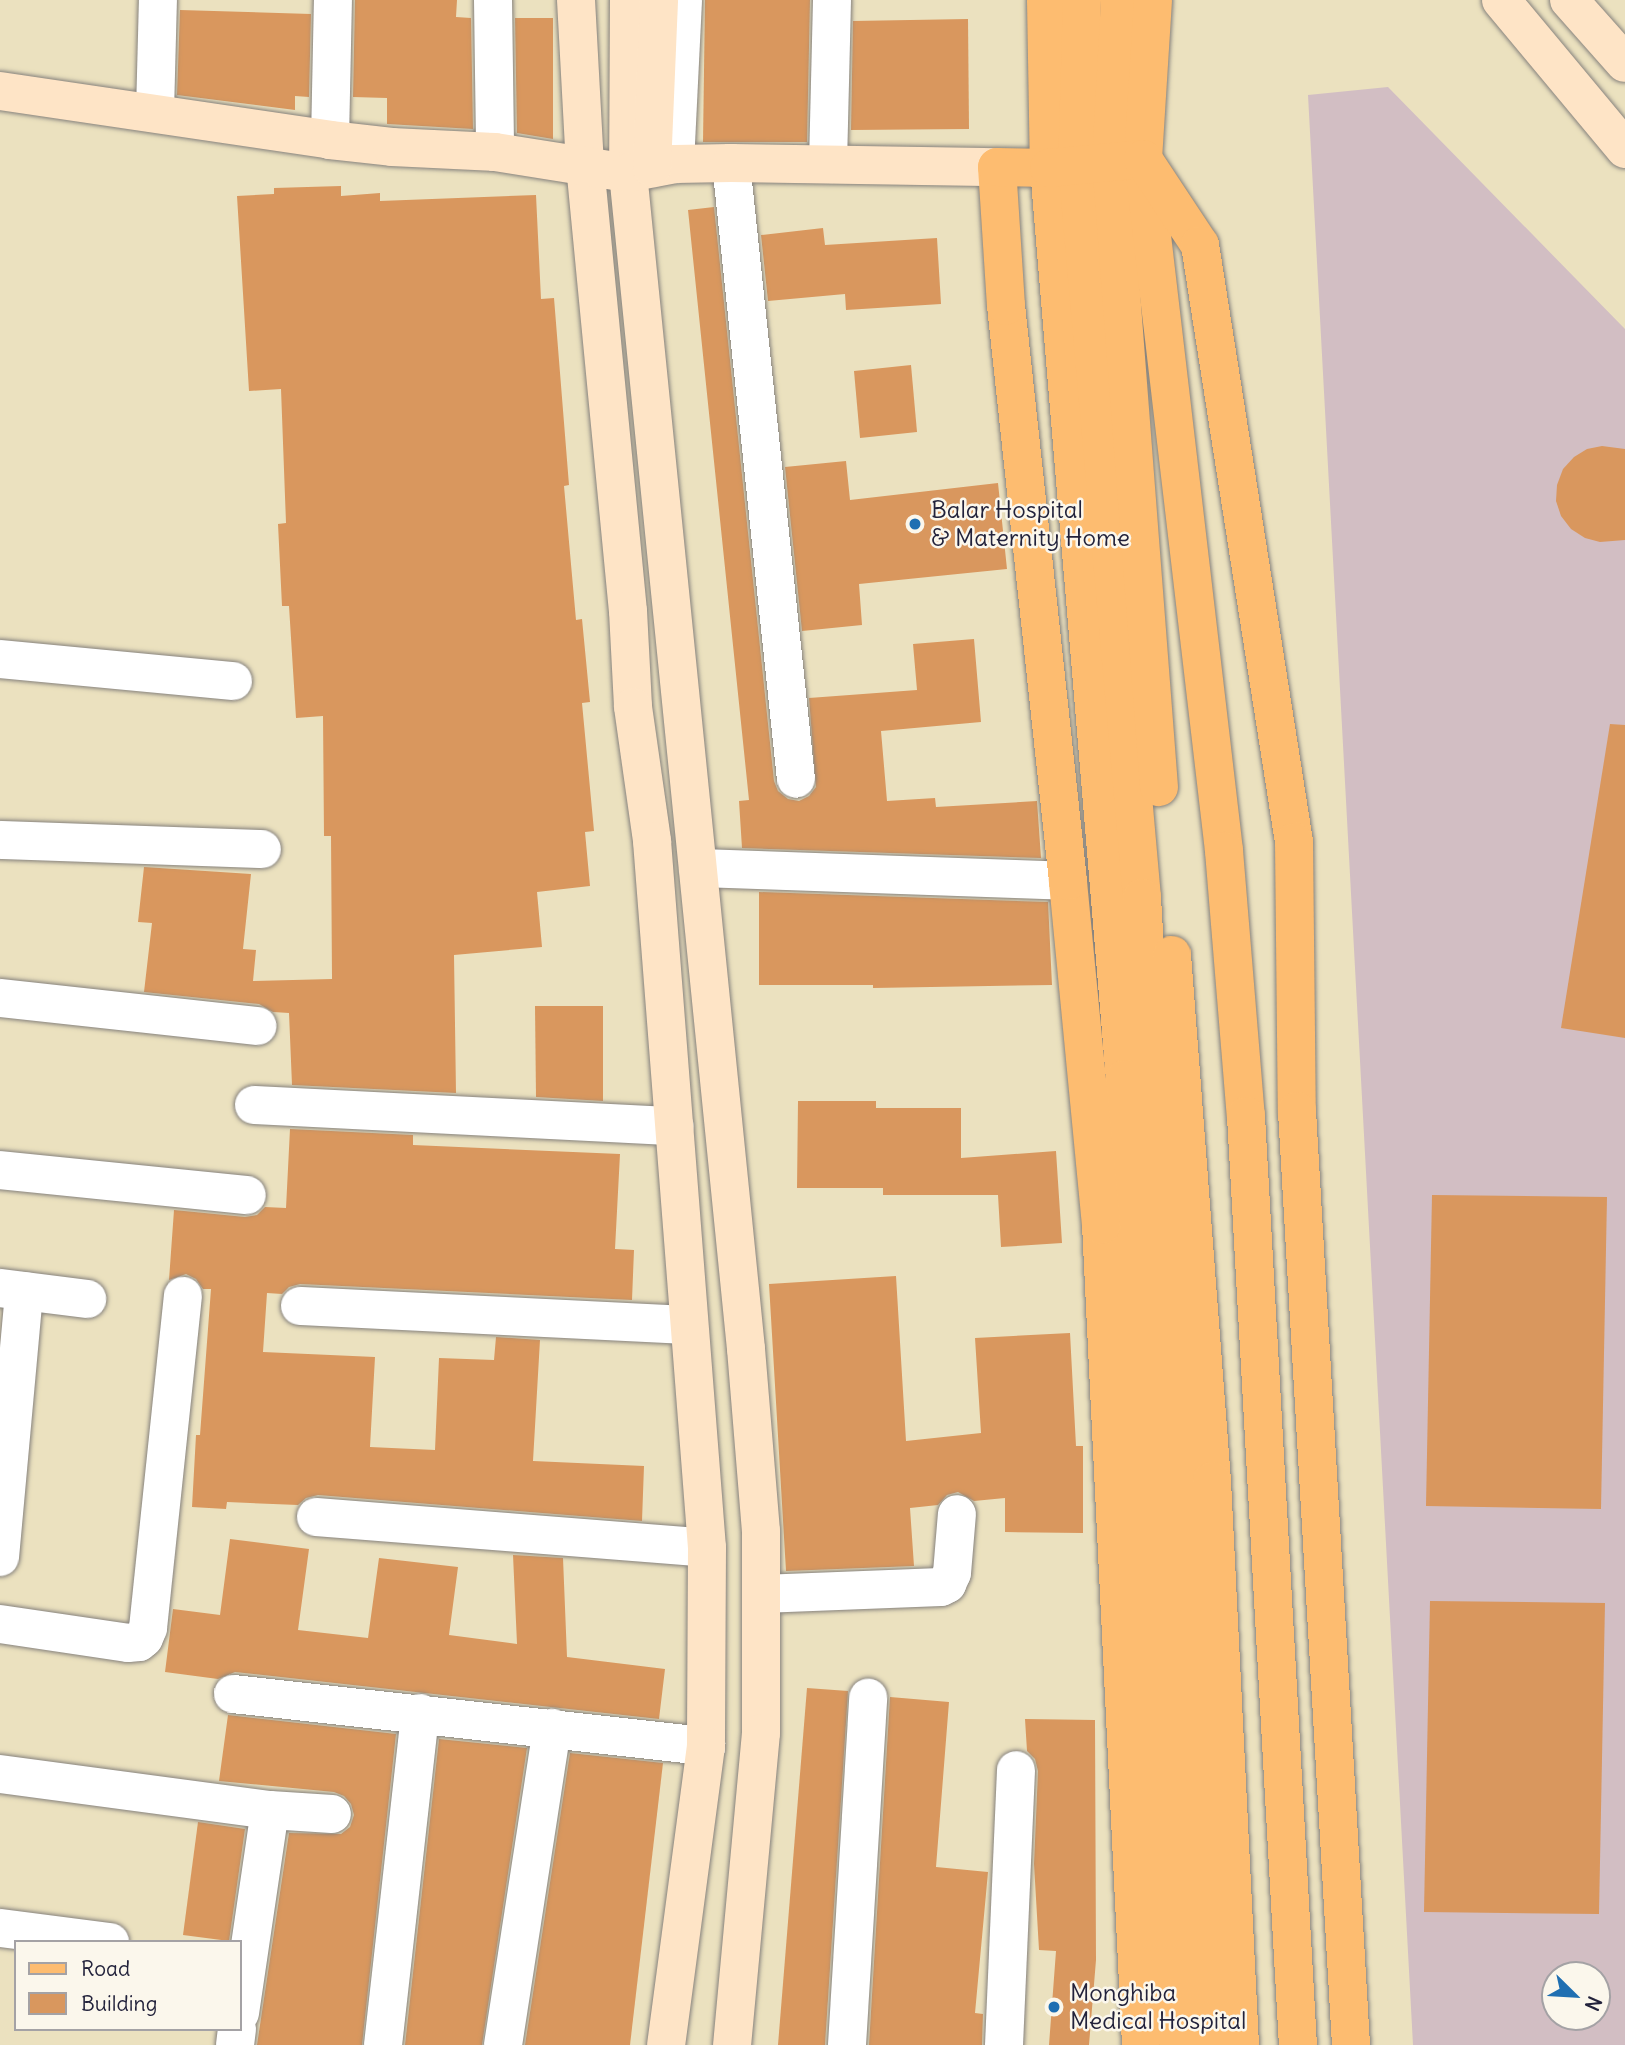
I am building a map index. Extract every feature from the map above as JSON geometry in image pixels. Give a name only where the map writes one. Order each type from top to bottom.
[{"type":"main road","points":[[1046,0],[1095,163],[1222,837],[1242,1077],[1298,2045]]},
{"type":"main road","points":[[1082,0],[1212,1481],[1240,2045]]},
{"type":"main road","points":[[1120,0],[1095,163],[1125,1079],[1179,2045]]},
{"type":"main road","points":[[1153,0],[1095,163],[1210,2045]]},
{"type":"main road","points":[[1141,2045],[1101,1225],[1068,881],[1006,306],[997,167],[1095,163],[1200,245],[1294,842],[1297,1111],[1351,2045]]},
{"type":"street","points":[[155,112],[158,0]]},
{"type":"street","points":[[330,140],[333,0]]},
{"type":"street","points":[[493,0],[495,152]]},
{"type":"street","points":[[576,0],[585,165],[628,611],[633,707],[652,841],[707,1548],[706,1745],[666,2045]]},
{"type":"street","points":[[629,0],[653,162],[698,868],[761,1531],[761,1733],[732,2045]]},
{"type":"street","points":[[653,162],[659,0]]},
{"type":"street","points":[[653,162],[683,0]]},
{"type":"street","points":[[828,164],[832,0]]},
{"type":"street","points":[[1501,0],[1625,149]]},
{"type":"street","points":[[1521,0],[1625,116]]},
{"type":"street","points":[[1569,0],[1625,63]]},
{"type":"street","points":[[1602,0],[1625,23]]},
{"type":"street","points":[[0,92],[155,112],[330,140],[392,147],[495,152],[585,165],[653,162],[997,167]]},
{"type":"street","points":[[731,163],[796,779]]},
{"type":"street","points":[[0,659],[233,681]]},
{"type":"street","points":[[0,840],[262,849]]},
{"type":"street","points":[[698,868],[1068,881]]},
{"type":"street","points":[[0,998],[257,1026]]},
{"type":"street","points":[[254,1105],[674,1126]]},
{"type":"street","points":[[0,1170],[247,1195]]},
{"type":"street","points":[[0,1557],[12,1289],[87,1299]]},
{"type":"street","points":[[0,1624],[128,1643],[139,1642],[144,1638],[148,1628],[183,1296]]},
{"type":"street","points":[[300,1306],[689,1325]]},
{"type":"street","points":[[761,1594],[941,1587],[947,1584],[952,1573],[957,1514]]},
{"type":"street","points":[[316,1517],[707,1548]]},
{"type":"street","points":[[233,1694],[706,1745]]},
{"type":"street","points":[[847,2045],[868,1698]]},
{"type":"street","points":[[383,2045],[420,1713]]},
{"type":"street","points":[[503,2045],[552,1728]]},
{"type":"street","points":[[1004,2045],[1016,1770]]},
{"type":"street","points":[[0,1774],[270,1810],[332,1814]]},
{"type":"street","points":[[242,1999],[270,1810]]},
{"type":"street","points":[[0,1928],[94,1940]]},
{"type":"shaded area","points":[[1388,87],[1625,329],[1625,2045],[1413,2045],[1308,95]]},
{"type":"building","points":[[355,0],[457,0],[456,17],[471,18],[473,129],[387,124],[387,98],[353,97]]},
{"type":"building","points":[[705,0],[810,0],[807,142],[703,142]]},
{"type":"building","points":[[180,10],[311,14],[309,97],[295,96],[295,110],[177,95]]},
{"type":"building","points":[[515,18],[553,18],[553,139],[517,133]]},
{"type":"building","points":[[968,19],[969,129],[851,130],[853,21]]},
{"type":"building","points":[[341,186],[341,196],[380,193],[380,201],[536,195],[541,299],[554,298],[569,485],[564,486],[576,620],[582,619],[590,702],[582,703],[594,831],[585,832],[590,886],[537,892],[542,947],[454,955],[456,1093],[292,1085],[289,1013],[273,1012],[259,1004],[144,992],[152,923],[138,922],[144,867],[251,874],[243,949],[256,950],[253,981],[332,979],[331,836],[324,836],[323,716],[296,718],[289,606],[282,606],[278,524],[286,523],[281,389],[249,391],[237,196],[274,194],[274,188]]},
{"type":"building","points":[[714,207],[774,781],[778,791],[788,799],[799,801],[809,796],[816,787],[809,698],[917,690],[913,644],[974,639],[981,722],[881,731],[887,801],[935,798],[936,807],[1037,801],[1041,858],[742,848],[739,801],[749,800],[688,210]]},
{"type":"building","points":[[823,228],[825,245],[937,238],[941,304],[846,310],[845,294],[768,301],[761,235]]},
{"type":"building","points":[[911,365],[917,432],[860,438],[854,371]]},
{"type":"building","points":[[1602,446],[1625,449],[1625,540],[1600,542],[1585,538],[1571,529],[1561,516],[1556,501],[1557,485],[1563,469],[1574,457],[1587,449]]},
{"type":"building","points":[[846,461],[850,500],[998,483],[1007,569],[859,584],[862,625],[802,631],[785,467]]},
{"type":"building","points":[[1610,724],[1625,725],[1625,1038],[1561,1028]]},
{"type":"building","points":[[759,892],[1048,902],[1052,985],[873,988],[873,985],[759,985]]},
{"type":"building","points":[[535,1006],[603,1006],[603,1101],[536,1097]]},
{"type":"building","points":[[798,1101],[876,1101],[876,1108],[961,1108],[961,1158],[1056,1151],[1062,1243],[1001,1247],[998,1195],[883,1195],[883,1188],[797,1188]]},
{"type":"building","points":[[290,1129],[413,1135],[413,1145],[620,1154],[615,1249],[634,1250],[632,1300],[300,1284],[289,1287],[282,1294],[267,1293],[263,1352],[375,1357],[370,1447],[435,1450],[439,1358],[494,1360],[496,1337],[540,1340],[533,1461],[644,1466],[642,1521],[318,1495],[306,1498],[298,1505],[227,1502],[226,1509],[192,1507],[196,1435],[200,1435],[211,1289],[203,1289],[196,1279],[186,1274],[169,1280],[174,1210],[245,1217],[257,1215],[265,1207],[286,1208]]},
{"type":"building","points":[[1432,1195],[1607,1197],[1601,1509],[1426,1506]]},
{"type":"building","points":[[896,1276],[906,1441],[981,1433],[975,1338],[1070,1333],[1076,1446],[1083,1446],[1083,1533],[1005,1532],[1005,1498],[974,1501],[958,1492],[947,1495],[938,1505],[910,1508],[914,1566],[786,1571],[769,1284]]},
{"type":"building","points":[[230,1539],[309,1549],[298,1630],[368,1638],[379,1558],[458,1567],[449,1635],[517,1644],[513,1555],[563,1558],[567,1657],[665,1669],[659,1719],[235,1672],[218,1679],[165,1672],[173,1609],[220,1615]]},
{"type":"building","points":[[1430,1601],[1605,1603],[1599,1914],[1424,1912]]},
{"type":"building","points":[[807,1688],[848,1691],[825,2045],[778,2045]]},
{"type":"building","points":[[890,1697],[949,1702],[936,1867],[988,1872],[975,2013],[983,2014],[982,2045],[869,2045]]},
{"type":"building","points":[[228,1715],[396,1734],[362,2045],[257,2045],[289,1833],[341,1834],[350,1827],[354,1815],[351,1804],[344,1796],[334,1792],[219,1781]]},
{"type":"building","points":[[1025,1719],[1095,1720],[1096,1960],[1089,2045],[1049,2045],[1056,1951],[1039,1950],[1034,1864],[1038,1771],[1035,1759],[1027,1751]]},
{"type":"building","points":[[439,1739],[527,1748],[482,2045],[405,2045]]},
{"type":"building","points":[[570,1753],[663,1763],[630,2045],[525,2045]]},
{"type":"building","points":[[198,1822],[245,1829],[229,1940],[183,1935]]},
{"type":"place","name":"Balar Hospital & Maternity Home","points":[[915,524]]},
{"type":"place","name":"Monghiba Medical Hospital","points":[[1054,2007]]}]
